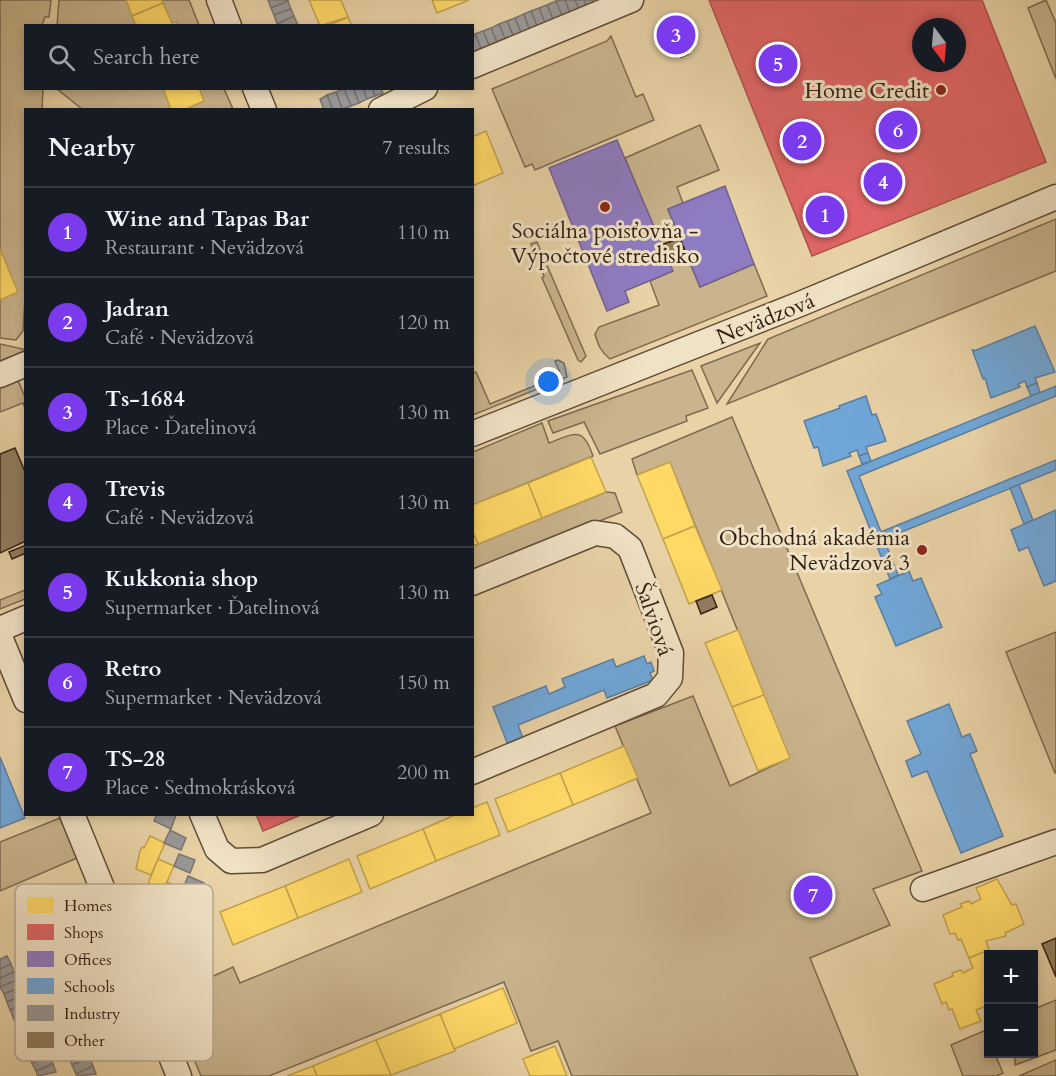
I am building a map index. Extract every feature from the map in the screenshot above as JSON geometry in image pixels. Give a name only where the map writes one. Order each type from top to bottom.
[{"type":"street","points":[[219,0],[228,24]]},
{"type":"street","points":[[474,65],[631,0]]},
{"type":"street","points":[[256,90],[263,108]]},
{"type":"street","points":[[385,108],[421,90]]},
{"type":"street","name":"Nevädzová","points":[[474,433],[800,304],[1056,197]]},
{"type":"street","points":[[0,375],[24,365]]},
{"type":"street","name":"Šalviová","points":[[474,582],[596,533],[615,536],[630,548],[671,653],[670,678],[656,695],[474,771]]},
{"type":"street","points":[[0,629],[24,619]]},
{"type":"street","points":[[0,637],[24,695]]},
{"type":"street","points":[[73,816],[101,884]]},
{"type":"street","points":[[203,816],[217,849],[231,861],[262,860],[366,816]]},
{"type":"street","points":[[923,889],[1056,842]]},
{"type":"street","points":[[173,1061],[179,1076]]},
{"type":"shaded area","points":[[0,0],[51,0],[49,17],[45,17],[42,24],[24,24],[24,90],[43,90],[42,108],[24,108],[23,331],[16,340],[0,338]]},
{"type":"shaded area","points":[[59,0],[189,0],[199,24],[57,24]]},
{"type":"shaded area","points":[[1046,0],[1056,23],[1056,79],[1028,8]]},
{"type":"shaded area","points":[[611,36],[636,97],[643,94],[654,120],[535,170],[532,164],[525,167],[492,89],[607,41]]},
{"type":"shaded area","points":[[58,90],[224,90],[233,108],[81,108]]},
{"type":"shaded area","points":[[700,125],[719,170],[677,187],[683,203],[668,210],[700,287],[754,264],[767,296],[610,359],[597,342],[595,334],[599,327],[659,305],[650,281],[672,271],[625,158]]},
{"type":"shaded area","points":[[1056,219],[1056,271],[727,404],[768,339]]},
{"type":"shaded area","points":[[537,242],[586,356],[581,362],[578,360],[542,278],[544,276],[531,244]]},
{"type":"shaded area","points":[[760,343],[717,403],[701,366]]},
{"type":"shaded area","points":[[0,344],[23,349],[23,352],[0,361]]},
{"type":"shaded area","points":[[555,361],[564,363],[567,377],[474,415],[474,373],[476,372],[490,404],[561,375]]},
{"type":"shaded area","points":[[692,370],[708,408],[686,416],[687,421],[600,454],[584,422],[553,433],[548,421]]},
{"type":"shaded area","points":[[17,378],[24,395],[24,406],[23,403],[0,412],[0,386]]},
{"type":"shaded area","points":[[732,417],[922,871],[873,889],[890,925],[810,958],[858,1076],[572,1076],[558,1041],[531,1051],[504,982],[269,1076],[201,1076],[195,1061],[213,1061],[213,976],[233,967],[240,983],[651,813],[615,726],[693,696],[730,786],[789,758],[670,463],[637,475],[632,459]]},
{"type":"shaded area","points":[[542,423],[549,443],[577,434],[586,440],[593,456],[474,505],[474,452]]},
{"type":"shaded area","points":[[606,492],[615,493],[622,512],[474,572],[474,546]]},
{"type":"shaded area","points":[[24,590],[24,599],[0,609],[0,600]]},
{"type":"shaded area","points":[[1056,632],[1056,772],[1055,773],[1006,652]]},
{"type":"shaded area","points":[[60,818],[77,858],[0,891],[0,842]]},
{"type":"shaded area","points":[[1056,1000],[1056,1050],[1038,1057],[1038,1007]]},
{"type":"shaded area","points":[[984,1031],[984,1058],[997,1058],[1003,1073],[996,1076],[963,1076],[951,1045]]},
{"type":"shaded area","points":[[1015,1058],[1034,1058],[1015,1065]]},
{"type":"shaded area","points":[[1056,1060],[1056,1076],[1019,1076]]},
{"type":"building: Homes","points":[[126,0],[162,0],[163,3],[132,16]]},
{"type":"building: Homes","points":[[309,0],[341,0],[348,17],[319,24]]},
{"type":"building: Homes","points":[[432,0],[469,0],[437,13]]},
{"type":"building: Homes","points":[[163,3],[172,23],[177,24],[135,24],[132,16]]},
{"type":"building: Homes","points":[[348,17],[351,24],[332,24]]},
{"type":"building: Homes","points":[[164,90],[200,90],[204,101],[188,108],[170,108]]},
{"type":"building: Homes","points":[[486,131],[503,173],[474,185],[474,136]]},
{"type":"building: Homes","points":[[0,249],[18,292],[0,300]]},
{"type":"building: Homes","points":[[591,457],[606,492],[542,518],[528,483]]},
{"type":"building: Homes","points":[[670,462],[695,526],[663,539],[637,475]]},
{"type":"building: Homes","points":[[528,483],[542,518],[478,544],[474,535],[474,504]]},
{"type":"building: Homes","points":[[695,526],[722,590],[689,604],[663,539]]},
{"type":"building: Homes","points":[[738,630],[764,695],[732,707],[705,643]]},
{"type":"building: Homes","points":[[764,695],[790,758],[758,771],[732,707]]},
{"type":"building: Homes","points":[[624,746],[638,778],[573,805],[560,773]]},
{"type":"building: Homes","points":[[560,773],[573,805],[508,832],[495,799]]},
{"type":"building: Homes","points":[[487,802],[500,835],[436,861],[423,829],[452,816],[474,816],[474,807]]},
{"type":"building: Homes","points":[[423,829],[436,861],[370,889],[357,856]]},
{"type":"building: Homes","points":[[150,836],[165,843],[151,875],[136,869],[140,851]]},
{"type":"building: Homes","points":[[158,859],[174,866],[166,884],[148,884]]},
{"type":"building: Homes","points":[[349,859],[362,892],[298,918],[285,886]]},
{"type":"building: Homes","points":[[997,879],[1012,905],[1016,904],[1024,924],[1005,933],[1006,936],[986,941],[989,950],[984,950],[969,958],[961,939],[958,940],[955,933],[950,934],[943,915],[962,907],[960,904],[969,901],[971,904],[981,899],[976,888]]},
{"type":"building: Homes","points":[[285,886],[298,918],[233,945],[220,912]]},
{"type":"building: Homes","points":[[984,952],[984,1007],[976,1010],[981,1021],[960,1029],[952,1009],[949,1010],[946,1002],[942,1004],[934,984],[953,976],[952,973],[961,970],[963,973],[973,968],[969,958]]},
{"type":"building: Homes","points":[[503,988],[517,1023],[454,1049],[440,1014]]},
{"type":"building: Homes","points":[[440,1014],[455,1051],[391,1075],[376,1040]]},
{"type":"building: Homes","points":[[376,1040],[391,1075],[317,1076],[313,1066]]},
{"type":"building: Homes","points":[[555,1046],[567,1076],[530,1076],[523,1059]]},
{"type":"building: Homes","points":[[313,1066],[317,1076],[287,1076]]},
{"type":"building: Shops","points":[[709,0],[982,0],[1046,162],[812,256]]},
{"type":"building: Shops","points":[[257,816],[298,816],[263,831]]},
{"type":"building: Offices","name":"Sociálna poisťovňa - Výpočtové stredisko","points":[[617,140],[673,271],[625,291],[629,302],[607,311],[549,168]]},
{"type":"building: Offices","points":[[725,186],[754,264],[700,287],[668,209]]},
{"type":"building: Schools","points":[[1035,326],[1055,372],[1035,378],[1037,383],[1027,387],[1025,381],[1018,384],[1020,387],[991,398],[972,349],[974,351]]},
{"type":"building: Schools","points":[[1037,383],[1040,393],[1031,396],[1027,387]]},
{"type":"building: Schools","points":[[1056,386],[1056,396],[859,476],[898,575],[890,579],[847,471]]},
{"type":"building: Schools","points":[[866,396],[872,415],[876,414],[886,441],[866,447],[868,453],[859,456],[857,450],[849,453],[851,456],[823,466],[818,447],[814,448],[804,421]]},
{"type":"building: Schools","points":[[868,453],[871,461],[862,464],[859,456]]},
{"type":"building: Schools","points":[[1056,460],[1056,470],[884,539],[881,532]]},
{"type":"building: Schools","points":[[1019,485],[1033,520],[1024,524],[1010,488]]},
{"type":"building: Schools","points":[[1056,510],[1056,581],[1044,586],[1028,547],[1019,551],[1011,530]]},
{"type":"building: Schools","points":[[909,571],[913,581],[921,578],[942,627],[896,646],[875,597],[882,594],[877,585]]},
{"type":"building: Schools","points":[[644,656],[647,664],[651,662],[654,671],[650,673],[653,680],[607,698],[604,690],[518,725],[523,738],[508,745],[493,707],[546,686],[549,694],[565,687],[562,679],[613,659],[616,667]]},
{"type":"building: Schools","points":[[949,704],[962,737],[970,734],[977,751],[970,754],[1003,836],[961,853],[927,771],[912,777],[906,761],[921,754],[907,721]]},
{"type":"building: Schools","points":[[0,757],[25,818],[0,828]]},
{"type":"building: Industry","points":[[268,0],[287,0],[288,1],[271,8]]},
{"type":"building: Industry","points":[[565,0],[571,15],[563,18],[556,1]]},
{"type":"building: Industry","points":[[565,0],[575,0],[580,11],[571,15]]},
{"type":"building: Industry","points":[[575,0],[584,0],[587,9],[580,11]]},
{"type":"building: Industry","points":[[584,0],[593,0],[595,5],[587,9]]},
{"type":"building: Industry","points":[[288,1],[291,9],[274,15],[271,8]]},
{"type":"building: Industry","points":[[556,1],[563,18],[554,22],[547,5]]},
{"type":"building: Industry","points":[[547,5],[554,22],[546,25],[539,8]]},
{"type":"building: Industry","points":[[539,8],[546,25],[538,29],[531,11]]},
{"type":"building: Industry","points":[[291,9],[294,16],[277,24],[274,15]]},
{"type":"building: Industry","points":[[531,11],[538,29],[530,32],[524,14]]},
{"type":"building: Industry","points":[[524,14],[530,32],[522,35],[515,18]]},
{"type":"building: Industry","points":[[294,16],[298,24],[277,24]]},
{"type":"building: Industry","points":[[515,18],[522,35],[514,38],[507,21]]},
{"type":"building: Industry","points":[[507,21],[514,38],[506,41],[499,24]]},
{"type":"building: Industry","points":[[499,24],[506,41],[498,45],[491,28]]},
{"type":"building: Industry","points":[[491,28],[498,45],[490,48],[483,31]]},
{"type":"building: Industry","points":[[483,31],[490,48],[482,51],[475,34]]},
{"type":"building: Industry","points":[[474,34],[482,51],[474,53]]},
{"type":"building: Industry","points":[[344,90],[354,90],[359,103],[351,106]]},
{"type":"building: Industry","points":[[344,90],[351,106],[342,108],[336,92]]},
{"type":"building: Industry","points":[[354,90],[364,90],[367,99],[359,103]]},
{"type":"building: Industry","points":[[364,90],[373,90],[375,96],[367,99]]},
{"type":"building: Industry","points":[[373,90],[382,90],[383,93],[375,96]]},
{"type":"building: Industry","points":[[336,92],[342,108],[332,108],[327,95]]},
{"type":"building: Industry","points":[[327,95],[332,108],[323,108],[320,99]]},
{"type":"building: Industry","points":[[156,816],[176,816],[171,829],[154,821]]},
{"type":"building: Industry","points":[[170,830],[186,838],[181,850],[164,843]]},
{"type":"building: Industry","points":[[179,854],[195,860],[190,873],[174,866]]},
{"type":"building: Industry","points":[[188,876],[204,883],[204,884],[185,884]]},
{"type":"building: Industry","points":[[7,956],[11,964],[0,969],[0,959]]},
{"type":"building: Industry","points":[[11,964],[14,972],[0,978],[0,969]]},
{"type":"building: Industry","points":[[14,972],[15,975],[15,981],[0,987],[0,978]]},
{"type":"building: Industry","points":[[15,981],[15,989],[4,994],[0,987]]},
{"type":"building: Industry","points":[[15,989],[15,999],[7,1002],[4,994]]},
{"type":"building: Industry","points":[[15,999],[15,1008],[10,1010],[7,1002]]},
{"type":"building: Industry","points":[[15,1008],[15,1016],[13,1017],[10,1010]]},
{"type":"building: Industry","points":[[52,1061],[53,1064],[36,1071],[32,1063]]},
{"type":"building: Industry","points":[[70,1061],[82,1061],[72,1065]]},
{"type":"building: Industry","points":[[82,1061],[91,1061],[93,1066],[76,1074],[72,1065]]},
{"type":"building: Industry","points":[[53,1064],[56,1072],[38,1076],[36,1071]]},
{"type":"building: Industry","points":[[93,1066],[96,1074],[77,1076],[76,1074]]},
{"type":"building: Other","points":[[677,27],[682,40],[675,43],[670,30]]},
{"type":"building: Other","points":[[683,41],[688,54],[681,57],[675,44]]},
{"type":"building: Other","points":[[680,238],[685,251],[667,258],[661,245]]},
{"type":"building: Other","points":[[15,448],[24,469],[24,542],[0,553],[0,454]]},
{"type":"building: Other","points":[[24,546],[24,554],[12,559],[9,552]]},
{"type":"building: Other","points":[[712,595],[717,607],[701,614],[696,601]]},
{"type":"building: Other","points":[[818,882],[826,902],[808,909],[800,889]]},
{"type":"building: Other","points":[[1056,938],[1056,977],[1042,944]]},
{"type":"place","name":"Ts-1684","points":[[676,35]]},
{"type":"place","name":"Kukkonia shop","points":[[778,64]]},
{"type":"place","name":"Home Credit","points":[[941,90]]},
{"type":"place","name":"Retro","points":[[898,130]]},
{"type":"place","name":"Jadran","points":[[802,141]]},
{"type":"place","name":"Trevis","points":[[883,182]]},
{"type":"place","name":"Sociálna poisťovňa - Výpočtové stredisko","points":[[605,207]]},
{"type":"place","name":"Wine and Tapas Bar","points":[[825,215]]},
{"type":"place","name":"Obchodná akadémia Nevädzová 3","points":[[922,550]]},
{"type":"place","name":"TS-28","points":[[813,895]]}]
